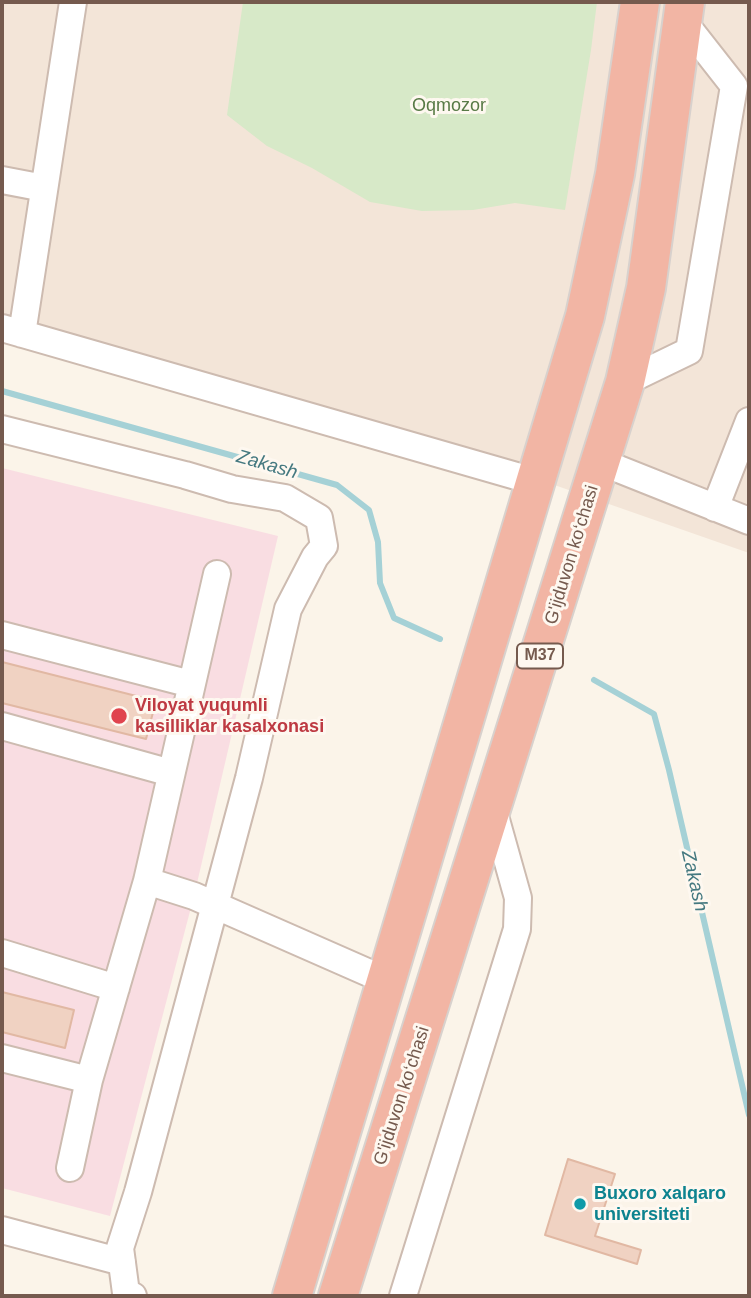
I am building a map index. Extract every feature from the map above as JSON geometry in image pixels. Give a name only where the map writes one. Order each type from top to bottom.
[{"type":"highway","points":[[292,1296],[585,316],[615,174],[640,2]]},
{"type":"highway","name":"G'ijduvon ko‘chasi","points":[[338,1296],[625,382],[646,288],[684,12]]},
{"type":"street","points":[[73,2],[44,188],[12,331],[537,482]]},
{"type":"street","points":[[625,382],[689,351],[734,86],[684,12]]},
{"type":"street","points":[[2,180],[44,188]]},
{"type":"street","points":[[715,508],[749,421]]},
{"type":"street","points":[[2,429],[232,489],[285,498],[319,518],[324,546],[315,557],[288,609],[249,778],[141,1180],[120,1248],[126,1293],[133,1296]]},
{"type":"street","points":[[601,462],[749,521]]},
{"type":"street","points":[[69,1168],[89,1080],[147,881],[217,574]]},
{"type":"street","points":[[2,635],[191,684]]},
{"type":"street","points":[[2,726],[171,773]]},
{"type":"street","points":[[404,1296],[517,929],[518,898],[493,809]]},
{"type":"street","points":[[147,881],[194,896],[385,980]]},
{"type":"street","points":[[2,953],[116,988]]},
{"type":"street","points":[[2,1058],[89,1080]]},
{"type":"street","points":[[2,1230],[122,1262]]},
{"type":"shaded area","points":[[2,2],[749,2],[749,553],[440,445],[2,333]]},
{"type":"shaded area","name":"Viloyat yuqumli kasilliklar kasalxonasi","points":[[2,468],[278,536],[194,896],[110,1216],[2,1188]]},
{"type":"green space","name":"Oqmozor","points":[[243,2],[597,2],[565,210],[515,203],[473,210],[422,211],[370,202],[312,168],[267,146],[227,115]]},
{"type":"building","points":[[2,662],[156,701],[146,739],[2,703]]},
{"type":"building","points":[[2,992],[74,1010],[65,1048],[2,1032]]},
{"type":"building","name":"Buxoro xalqaro universiteti","points":[[568,1159],[615,1174],[595,1236],[641,1250],[637,1264],[545,1235]]},
{"type":"waterway","name":"Zakash","points":[[2,391],[337,485],[369,510],[378,542],[380,583],[394,618],[440,639]]},
{"type":"waterway","name":"Zakash","points":[[594,680],[654,714],[749,1115]]},
{"type":"place","name":"Viloyat yuqumli kasilliklar kasalxonasi","points":[[119,716]]},
{"type":"place","name":"Buxoro xalqaro universiteti","points":[[580,1204]]}]
